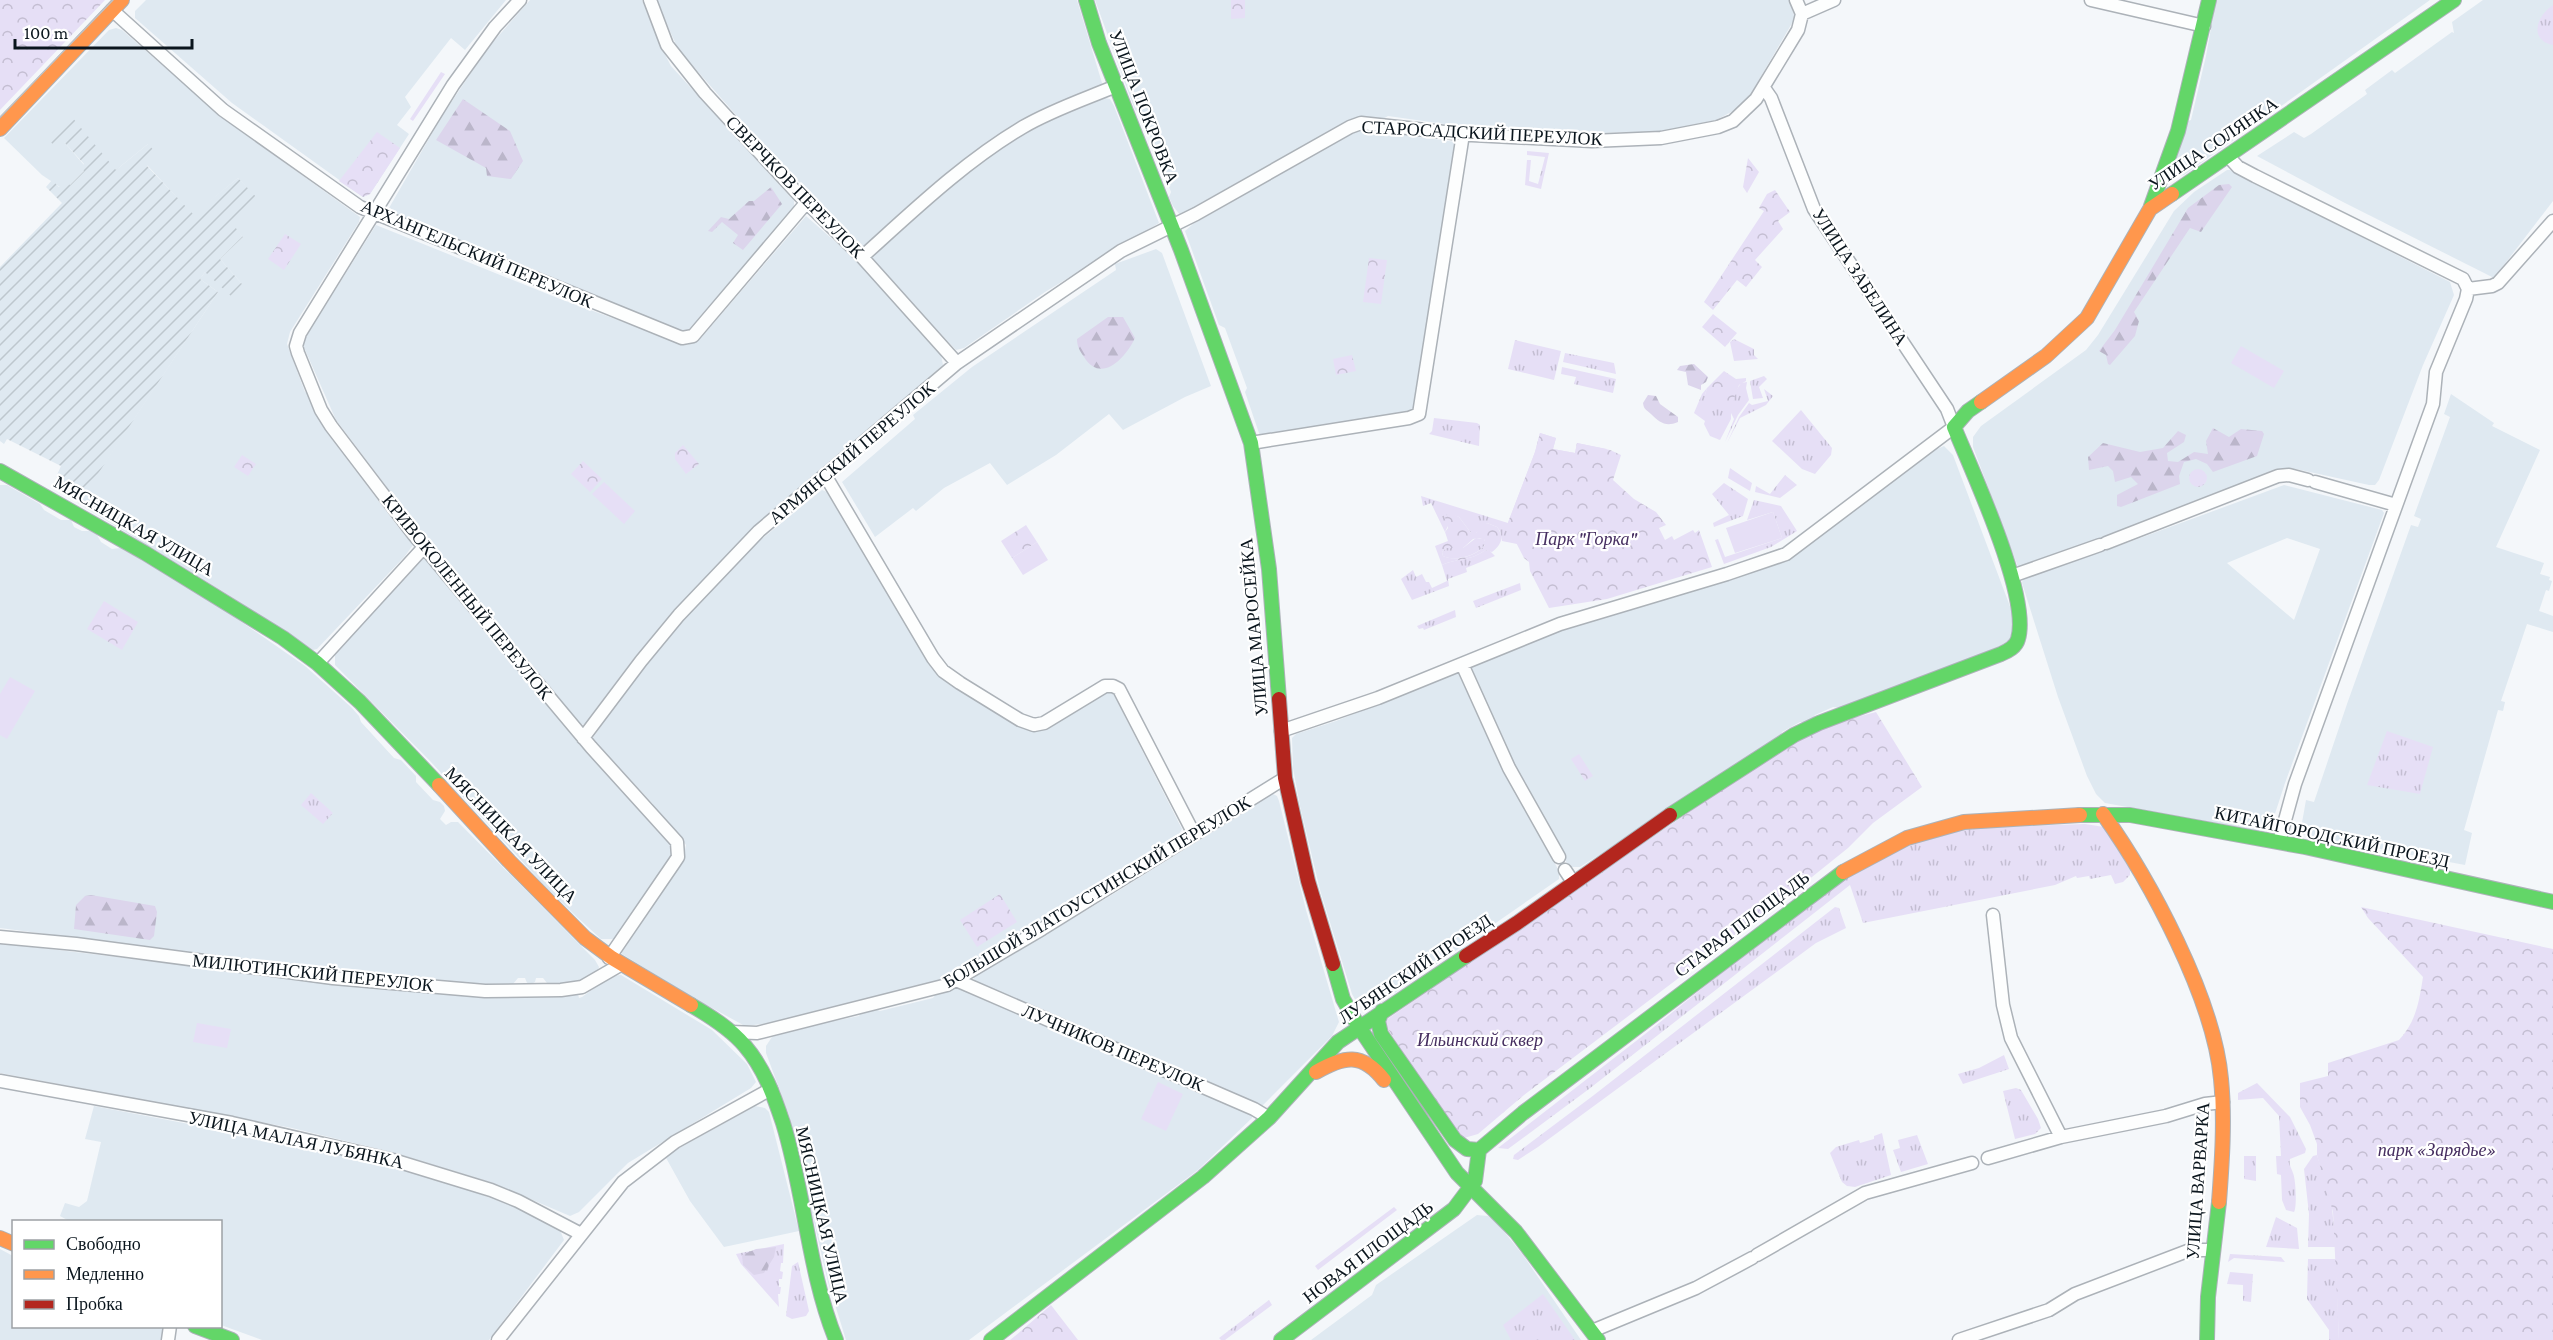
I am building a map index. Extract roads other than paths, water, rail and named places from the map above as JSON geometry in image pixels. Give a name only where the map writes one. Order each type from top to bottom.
[{"type":"main road","points":[[0,129],[122,0]]},
{"type":"main road","name":"УЛИЦА ПОКРОВКА","points":[[1086,0],[1116,86],[1172,226]]},
{"type":"main road","points":[[2150,210],[2174,149],[2196,68],[2209,0]]},
{"type":"main road","name":"УЛИЦА СОЛЯНКА","points":[[1954,427],[1968,411],[2079,328],[2150,210],[2454,0]]},
{"type":"main road","name":"УЛИЦА МАРОСЕЙКА","points":[[1172,226],[1251,443],[1268,559],[1286,778],[1297,838],[1323,933],[1343,999],[1359,1028],[1419,1118]]},
{"type":"main road","points":[[1954,427],[2012,576]]},
{"type":"main road","name":"МЯСНИЦКАЯ УЛИЦА","points":[[0,471],[224,600],[318,663],[359,702],[499,851],[590,943],[729,1032],[755,1058],[771,1089],[799,1188],[827,1314],[836,1340]]},
{"type":"main road","name":"ЛУБЯНСКИЙ ПРОЕЗД","points":[[991,1340],[1178,1198],[1269,1118],[1338,1042],[1517,924],[1569,876],[1776,745],[1819,723],[2008,651],[2018,639],[2020,615],[2012,576]]},
{"type":"main road","name":"КИТАЙГОРОДСКИЙ ПРОЕЗД","points":[[2103,814],[2130,815],[2279,842],[2553,902]]},
{"type":"main road","name":"УЛИЦА ВАРВАРКА","points":[[2103,814],[2123,842],[2195,983],[2213,1040],[2221,1080],[2223,1102],[2217,1214],[2206,1300],[2207,1340]]},
{"type":"main road","name":"СТАРАЯ ПЛОЩАДЬ","points":[[1479,1150],[1523,1113],[1657,1010],[1836,876],[1859,862],[1907,838],[1964,822],[2103,814]]},
{"type":"main road","points":[[1382,1011],[1377,1021],[1381,1034],[1455,1140],[1467,1149],[1479,1150],[1472,1187]]},
{"type":"main road","points":[[1296,1086],[1318,1070],[1336,1062],[1351,1059],[1363,1060],[1374,1066],[1395,1096],[1419,1118],[1457,1173],[1516,1232],[1595,1335]]},
{"type":"main road","name":"НОВАЯ ПЛОЩАДЬ","points":[[1281,1340],[1443,1218],[1454,1209],[1472,1187]]},
{"type":"main road","points":[[200,1328],[232,1340]]},
{"type":"street","points":[[373,214],[453,85],[495,27],[520,0]]},
{"type":"street","name":"СВЕРЧКОВ ПЕРЕУЛОК","points":[[650,0],[667,45],[675,57],[806,203],[862,257],[957,363]]},
{"type":"street","points":[[1796,0],[1802,14],[1834,0]]},
{"type":"street","points":[[2091,0],[2204,26]]},
{"type":"street","name":"АРХАНГЕЛЬСКИЙ ПЕРЕУЛОК","points":[[112,10],[223,110],[351,201],[373,214],[686,338],[693,336],[806,203]]},
{"type":"street","name":"СТАРОСАДСКИЙ ПЕРЕУЛОК","points":[[1172,226],[1356,124],[1387,124],[1463,134],[1592,141],[1661,138],[1726,125],[1741,114],[1764,88],[1798,30],[1802,14]]},
{"type":"street","points":[[862,257],[967,166],[1006,137],[1042,117],[1116,86]]},
{"type":"street","name":"УЛИЦА ЗАБЕЛИНА","points":[[1764,88],[1772,98],[1814,209],[1947,408],[1954,427]]},
{"type":"street","points":[[1251,443],[1409,418],[1419,414],[1463,134]]},
{"type":"street","points":[[2228,156],[2238,167],[2463,279],[2468,289],[2436,372],[2433,404],[2295,784],[2279,842]]},
{"type":"street","name":"КРИВОКОЛЕННЫЙ ПЕРЕУЛОК","points":[[373,214],[300,333],[296,346],[321,410],[331,426],[425,546],[583,738],[660,820],[677,842],[679,849],[674,863],[615,961]]},
{"type":"street","points":[[2468,289],[2498,283],[2553,221]]},
{"type":"street","name":"АРМЯНСКИЙ ПЕРЕУЛОК","points":[[583,738],[679,615],[759,531],[957,363],[1109,258],[1172,226]]},
{"type":"street","points":[[1281,731],[1334,715],[1560,624],[1786,554],[1954,427]]},
{"type":"street","points":[[2012,576],[2103,544],[2278,476],[2289,475],[2396,505]]},
{"type":"street","points":[[825,476],[933,658],[943,671],[1020,720],[1034,725],[1044,723],[1103,687],[1113,686],[1119,689],[1194,834]]},
{"type":"street","points":[[318,663],[425,546]]},
{"type":"street","points":[[1462,664],[1509,768],[1558,857]]},
{"type":"street","name":"БОЛЬШОЙ ЗЛАТОУСТИНСКИЙ ПЕРЕУЛОК","points":[[729,1032],[744,1034],[778,1028],[940,987],[956,980],[1286,778]]},
{"type":"street","points":[[1993,915],[2003,1005],[2011,1038],[2061,1137]]},
{"type":"street","name":"МИЛЮТИНСКИЙ ПЕРЕУЛОК","points":[[0,937],[76,944],[333,978],[485,991],[561,990],[582,987],[615,961]]},
{"type":"street","name":"ЛУЧНИКОВ ПЕРЕУЛОК","points":[[956,980],[1220,1094],[1269,1118]]},
{"type":"street","name":"УЛИЦА МАЛАЯ ЛУБЯНКА","points":[[0,1080],[267,1130],[393,1160],[500,1194],[581,1234]]},
{"type":"street","points":[[498,1340],[617,1188],[631,1175],[675,1142],[771,1089]]},
{"type":"street","points":[[1988,1158],[2061,1137],[2166,1116],[2205,1104],[2223,1102]]},
{"type":"street","points":[[1595,1335],[1696,1288],[1865,1193],[1972,1163]]},
{"type":"street","points":[[1959,1340],[2049,1310],[2075,1294],[2190,1250],[2212,1250]]},
{"type":"tram line","points":[[0,117],[113,0]]},
{"type":"park label","name":"Парк \"Горка\"","points":[[1586,539]]},
{"type":"park label","name":"Ильинский сквер","points":[[1480,1040]]},
{"type":"park label","name":"парк «Зарядье»","points":[[2437,1150]]}]
